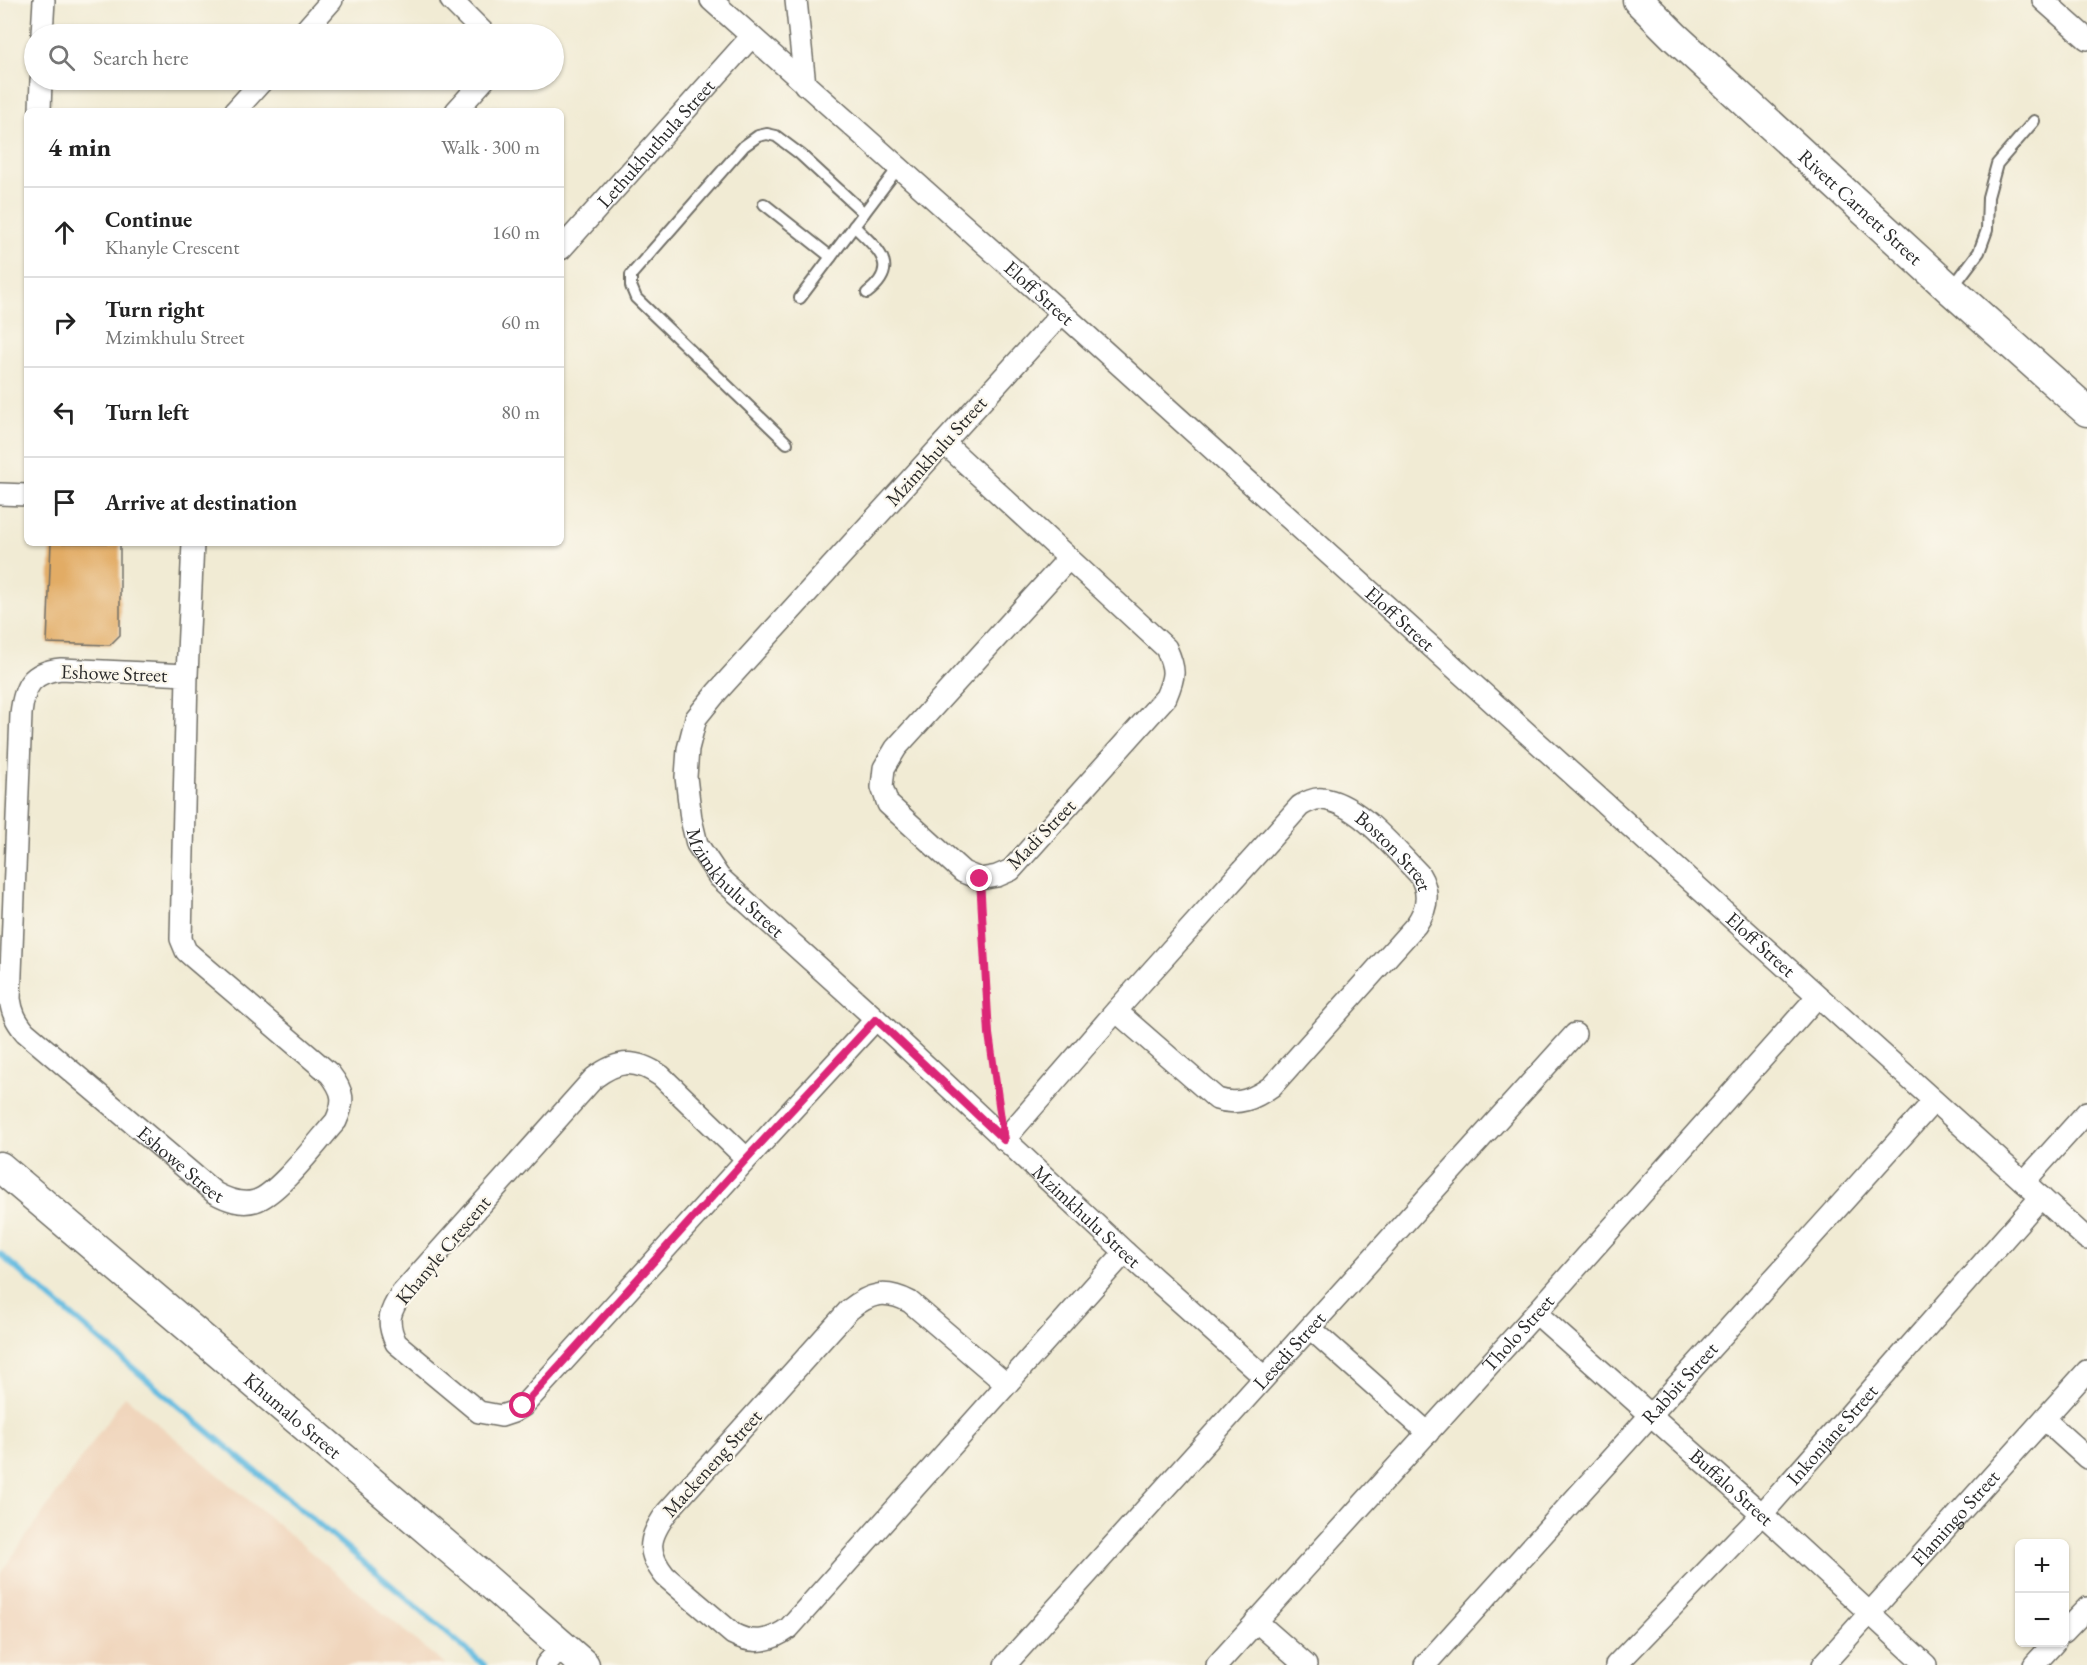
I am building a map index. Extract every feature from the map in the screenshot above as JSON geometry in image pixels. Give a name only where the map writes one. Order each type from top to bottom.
[{"type":"street","points":[[43,24],[44,0]]},
{"type":"street","points":[[311,24],[332,0]]},
{"type":"street","points":[[452,0],[475,24]]},
{"type":"street","name":"Eloff Street","points":[[711,0],[2087,1239]]},
{"type":"street","points":[[796,0],[805,85]]},
{"type":"street","name":"Rivett Carnett Street","points":[[1638,0],[1675,37],[1951,290],[2087,411]]},
{"type":"street","points":[[2043,0],[2087,39]]},
{"type":"street","name":"Lethukhuthula Street","points":[[564,246],[751,37]]},
{"type":"street","points":[[40,108],[41,90]]},
{"type":"street","points":[[238,108],[254,90]]},
{"type":"street","points":[[459,108],[475,90]]},
{"type":"street","name":"Mzimkhulu Street","points":[[1062,314],[717,692],[696,718],[688,749],[686,777],[691,819],[697,844],[719,877],[876,1019],[1125,1252],[1264,1377]]},
{"type":"street","name":"Madi Street","points":[[944,443],[1166,648],[1173,662],[1175,676],[1166,697],[1011,870],[997,876],[980,879]]},
{"type":"street","points":[[0,494],[24,495]]},
{"type":"street","name":"Eshowe Street","points":[[187,675],[55,670],[39,675],[26,688],[21,714],[10,999],[16,1021],[25,1032],[215,1193],[229,1201],[254,1202],[273,1192],[336,1121],[342,1108],[342,1096],[338,1084],[330,1074],[194,958],[183,946],[180,931],[193,546]]},
{"type":"street","points":[[980,879],[963,872],[888,804],[882,787],[884,768],[896,748],[1069,558]]},
{"type":"street","name":"Boston Street","points":[[1004,1140],[1116,1011],[1293,813],[1310,801],[1327,800],[1348,808],[1364,820],[1419,874],[1424,882],[1427,904],[1424,914],[1416,925],[1272,1086],[1253,1099],[1240,1102],[1217,1099],[1116,1011]]},
{"type":"street","name":"Tholo Street","points":[[1217,1665],[1428,1433],[1817,997]]},
{"type":"street","name":"Khanyle Crescent","points":[[747,1158],[661,1076],[647,1066],[632,1063],[617,1064],[604,1070],[594,1078],[402,1293],[389,1318],[396,1343],[479,1412],[501,1416],[513,1412],[533,1397],[747,1158],[876,1019]]},
{"type":"street","name":"Lesedi Street","points":[[1005,1665],[1575,1034]]},
{"type":"street","name":"Rabbit Street","points":[[1425,1665],[1933,1102]]},
{"type":"street","points":[[2024,1182],[2087,1112]]},
{"type":"street","name":"Khumalo Street","points":[[0,1167],[482,1576],[554,1656],[584,1665]]},
{"type":"street","name":"Inkonjane Street","points":[[1616,1665],[1762,1514],[2041,1197]]},
{"type":"street","name":"Mackeneng Street","points":[[1006,1384],[910,1302],[900,1297],[881,1294],[862,1300],[849,1310],[656,1526],[651,1539],[651,1552],[656,1565],[665,1576],[733,1634],[743,1639],[767,1640],[789,1628],[1125,1252]]},
{"type":"street","name":"Buffalo Street","points":[[1536,1312],[1762,1514],[1926,1665]]},
{"type":"street","points":[[1310,1328],[1428,1433]]},
{"type":"street","name":"Flamingo Street","points":[[1823,1665],[2087,1371]]},
{"type":"street","points":[[2045,1420],[2087,1458]]},
{"type":"street","points":[[2069,1627],[2087,1608]]},
{"type":"street","points":[[1256,1621],[1306,1665]]},
{"type":"street","points":[[2034,1665],[2050,1647]]},
{"type":"lane","points":[[1951,290],[1979,252],[1987,230],[1988,197],[1997,164],[2034,121]]},
{"type":"lane","points":[[787,443],[636,298],[631,286],[631,275],[744,146],[758,136],[767,134],[781,140],[800,154],[864,213]]},
{"type":"lane","points":[[800,298],[898,168]]},
{"type":"lane","points":[[764,204],[831,257]]},
{"type":"lane","points":[[854,226],[880,251],[884,260],[885,272],[879,284],[867,293]]},
{"type":"path","points":[[980,879],[989,1034],[1004,1140]]},
{"type":"shaded area","points":[[125,1396],[445,1665],[0,1665],[0,1574]]},
{"type":"building","points":[[51,546],[120,546],[120,635],[110,645],[47,643]]},
{"type":"waterway","points":[[0,1254],[484,1665]]},
{"type":"route","points":[[523,1406],[876,1019],[1004,1140],[989,1034],[980,879]]}]
